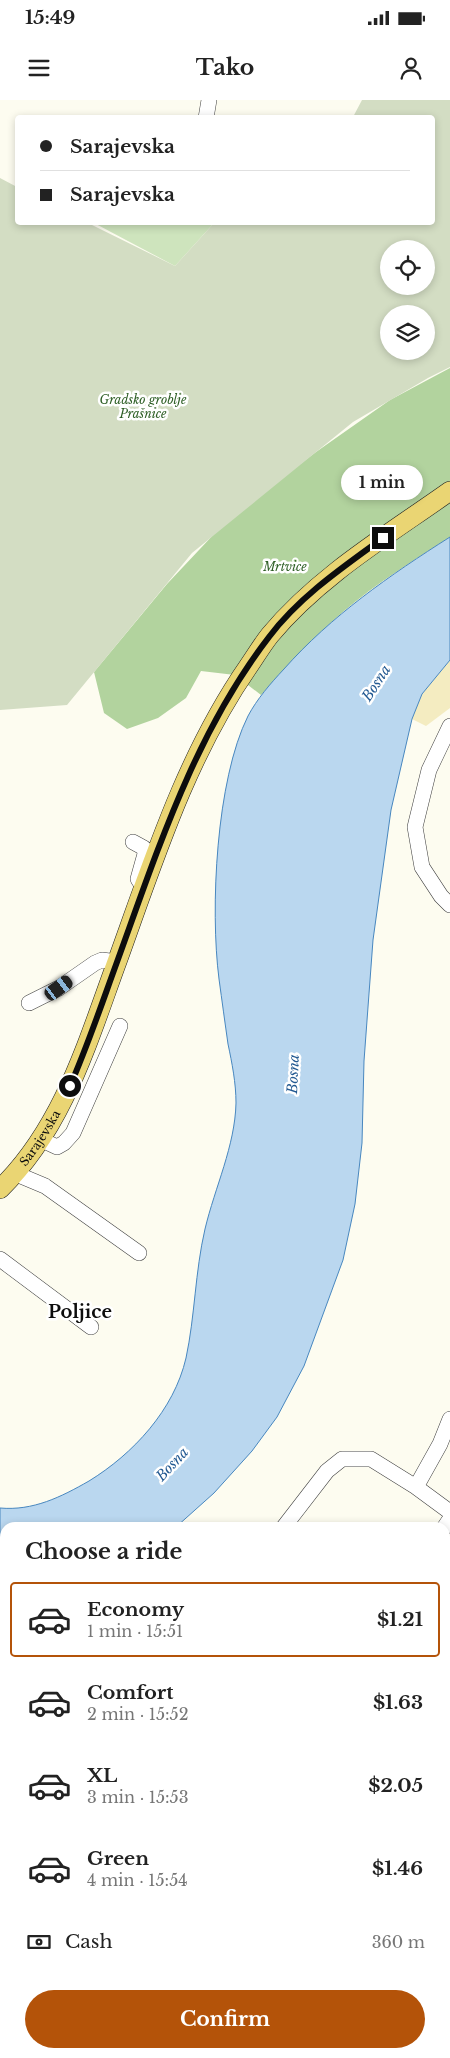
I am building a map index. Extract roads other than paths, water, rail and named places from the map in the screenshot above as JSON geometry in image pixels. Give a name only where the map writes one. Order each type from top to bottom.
[{"type":"main road","name":"Sarajevska","points":[[0,1189],[42,1140],[78,1068],[146,885],[199,750],[234,688],[270,636],[306,598],[353,560],[450,491]]},
{"type":"street","points":[[206,115],[208,100]]},
{"type":"street","points":[[450,726],[430,770],[415,827],[422,868],[450,906]]},
{"type":"street","points":[[133,842],[144,848],[145,854],[138,879],[146,885]]},
{"type":"street","points":[[30,1003],[59,988],[95,962],[102,960],[117,962]]},
{"type":"street","points":[[42,1140],[57,1147],[73,1133],[120,1026]]},
{"type":"street","points":[[14,1173],[45,1186],[140,1254]]},
{"type":"street","points":[[0,1259],[91,1327]]},
{"type":"street","points":[[416,1487],[440,1444],[450,1419]]},
{"type":"street","points":[[287,1522],[327,1471],[342,1459],[371,1459],[416,1487],[450,1512]]},
{"type":"water","name":"Bosna","points":[[450,537],[450,660],[422,694],[412,719],[391,810],[373,940],[364,1061],[362,1143],[355,1204],[343,1260],[304,1366],[277,1417],[252,1451],[214,1493],[182,1522],[0,1522],[0,1508],[24,1507],[46,1502],[89,1481],[121,1458],[150,1429],[162,1413],[180,1377],[186,1358],[205,1229],[228,1151],[235,1119],[235,1081],[219,979],[215,917],[218,845],[222,809],[237,743],[248,716],[260,698],[302,650],[341,614],[405,566]]},
{"type":"district","name":"Poljice","points":[[80,1312]]},
{"type":"park label","name":"Gradsko groblje Prašnice","points":[[143,407]]},
{"type":"park label","name":"Mrtvice","points":[[285,567]]}]
